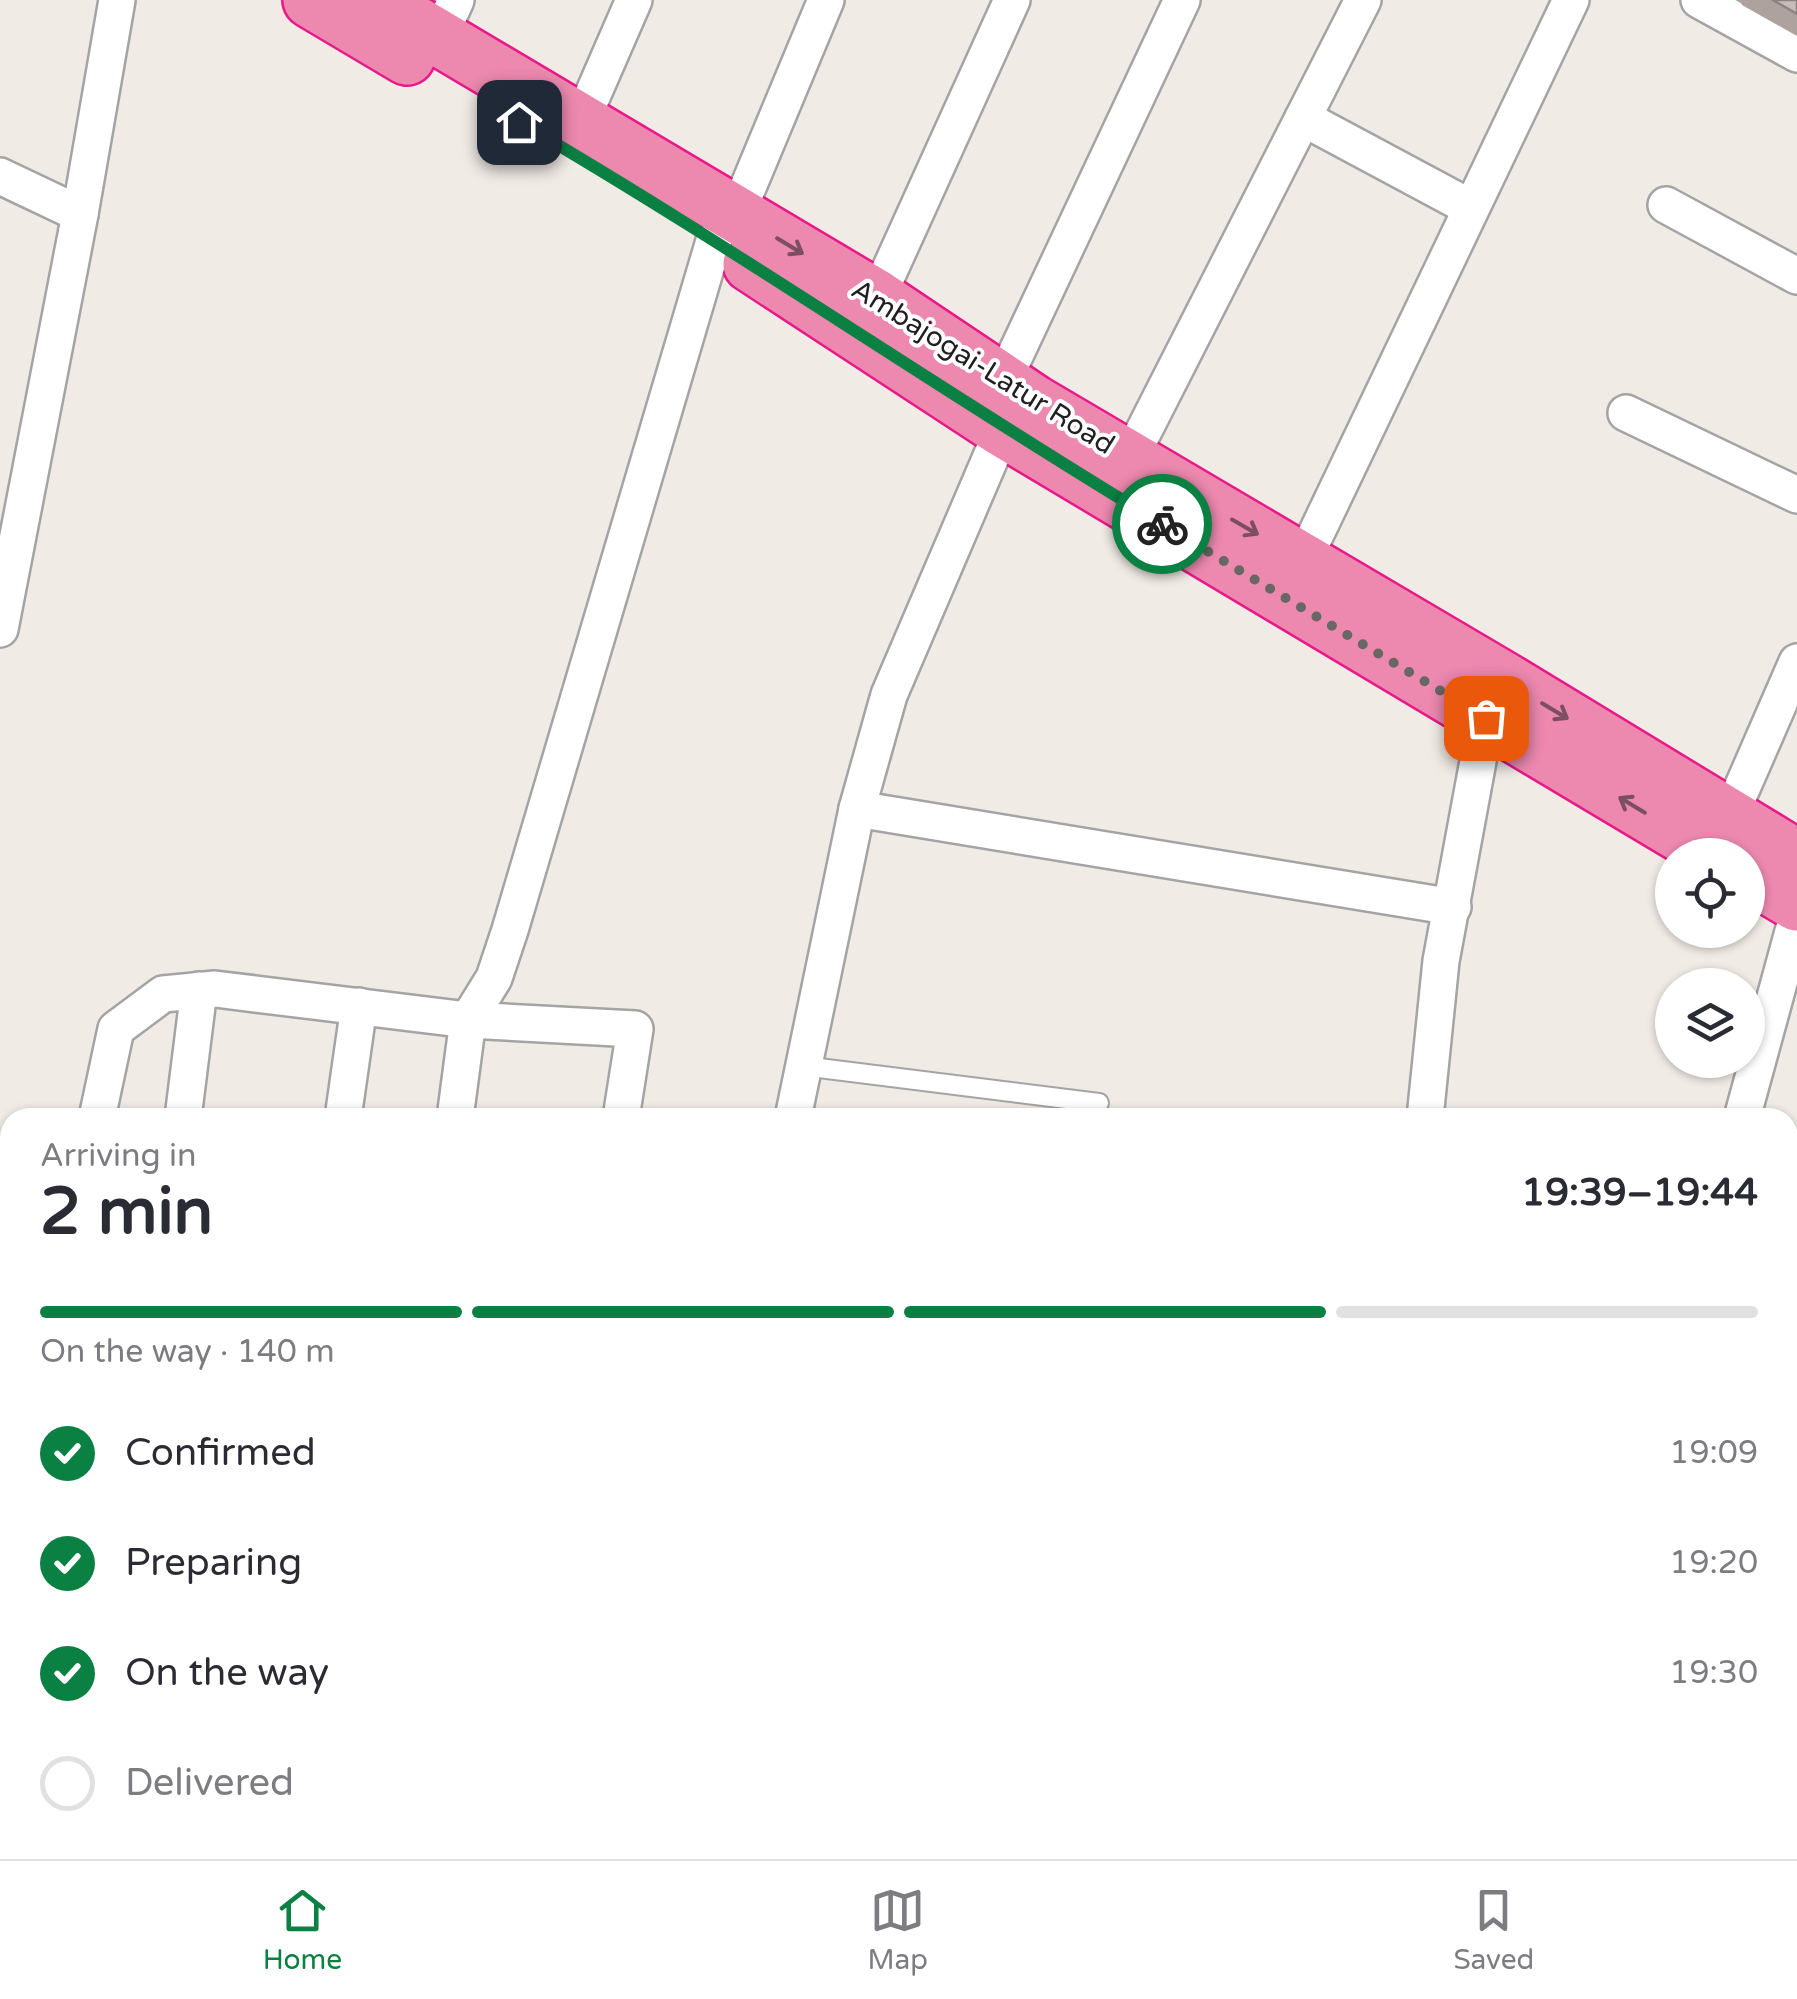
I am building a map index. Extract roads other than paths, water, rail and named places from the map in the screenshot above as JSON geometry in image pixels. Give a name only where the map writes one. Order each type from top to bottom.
[{"type":"highway","points":[[311,0],[652,200],[725,228],[1486,718],[1723,836]]},
{"type":"highway","name":"Ambajogai-Latur Road","points":[[375,0],[447,20],[580,124],[725,228],[877,298],[1003,405],[1129,460],[1303,561],[1723,836],[1797,858]]},
{"type":"highway","points":[[1765,884],[1797,903]]},
{"type":"street","points":[[0,629],[117,0]]},
{"type":"street","points":[[580,124],[634,0]]},
{"type":"street","points":[[456,1108],[468,1020],[494,978],[510,930],[725,228],[826,0]]},
{"type":"street","points":[[877,298],[1012,0]]},
{"type":"street","points":[[794,1108],[856,809],[889,695],[1003,405],[1182,0]]},
{"type":"street","points":[[1129,460],[1363,0]]},
{"type":"street","points":[[1303,561],[1571,0]]},
{"type":"street","points":[[1699,0],[1797,54]]},
{"type":"street","points":[[1303,118],[1471,208]]},
{"type":"street","points":[[0,176],[80,214]]},
{"type":"street","points":[[1666,205],[1797,276]]},
{"type":"street","points":[[1626,413],[1797,495]]},
{"type":"street","points":[[1723,836],[1797,662]]},
{"type":"street","points":[[1426,1108],[1440,962],[1486,718]]},
{"type":"street","points":[[856,809],[1453,908]]},
{"type":"street","points":[[1745,1108],[1797,917]]},
{"type":"street","points":[[99,1108],[116,1029],[163,994],[215,989],[468,1020],[635,1029],[623,1108]]},
{"type":"street","points":[[184,1108],[200,990]]},
{"type":"street","points":[[344,1108],[358,1006]]},
{"type":"lane","points":[[803,1066],[1099,1103]]}]
